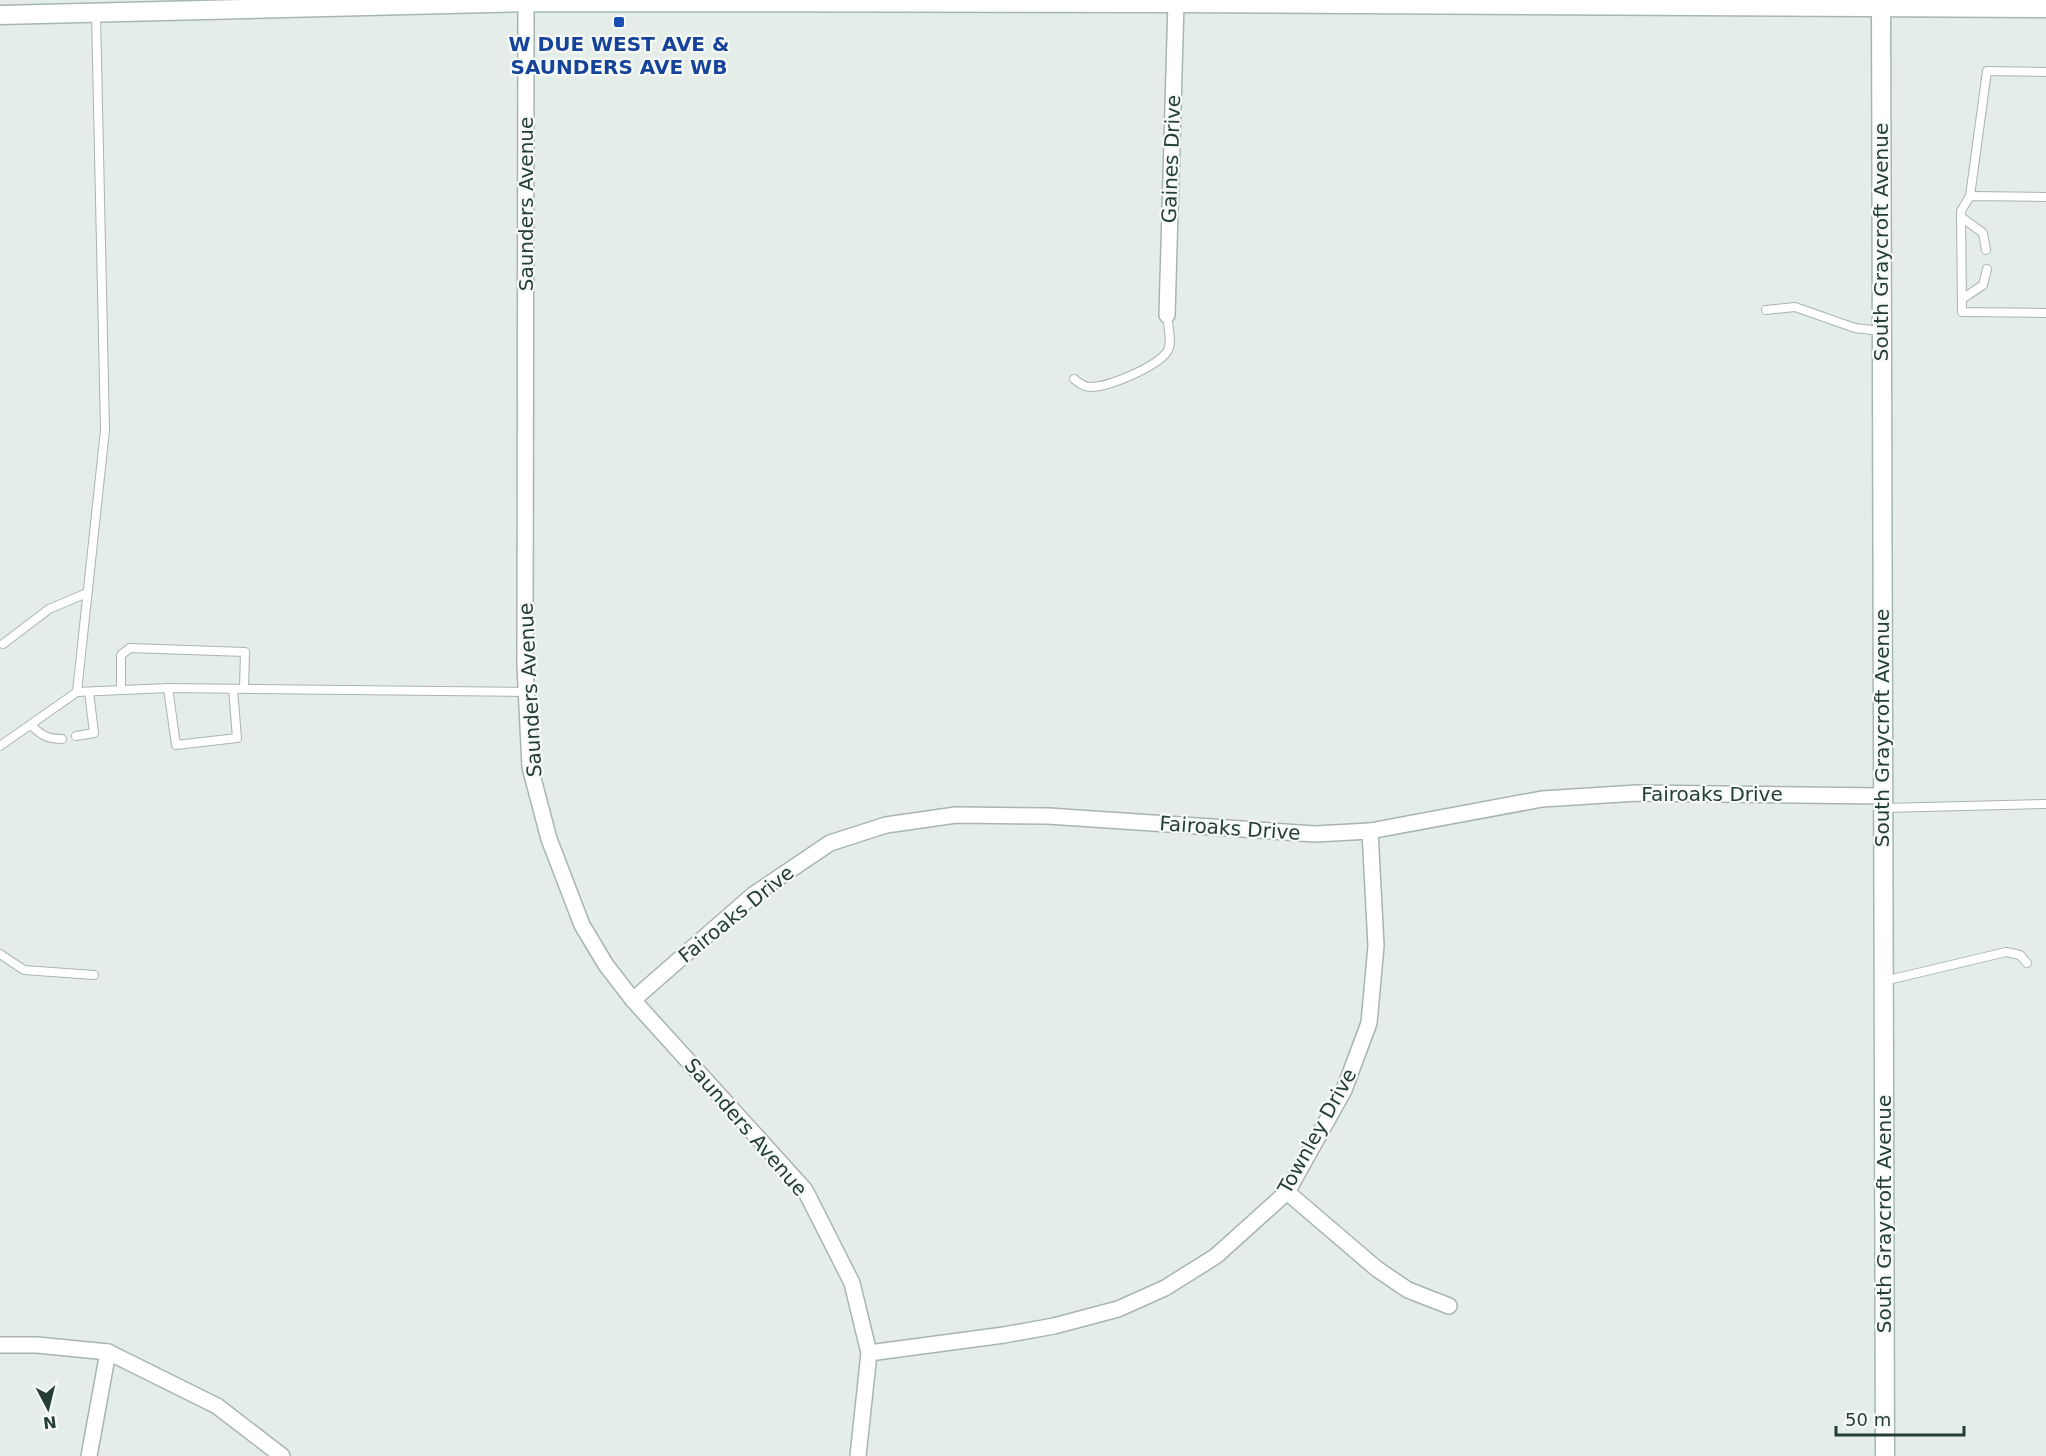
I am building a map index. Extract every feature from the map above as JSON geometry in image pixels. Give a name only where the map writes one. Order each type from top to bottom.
[{"type":"main road","points":[[0,15],[526,1],[1881,3],[2026,4],[2046,8]]},
{"type":"main road","name":"South Graycroft Avenue","points":[[1881,3],[1884,1456]]},
{"type":"street","name":"Saunders Avenue","points":[[526,1],[526,692],[530,767],[557,864],[582,925],[606,965],[633,1000],[805,1190],[852,1283],[869,1353],[858,1456]]},
{"type":"street","name":"Gaines Drive","points":[[1167,315],[1176,3]]},
{"type":"street","name":"Fairoaks Drive","points":[[633,1000],[753,895],[830,843],[886,825],[956,815],[1048,816],[1315,834],[1370,831],[1542,799],[1637,793],[1882,802]]},
{"type":"street","name":"Townley Drive","points":[[869,1353],[1004,1335],[1054,1326],[1118,1309],[1165,1288],[1216,1256],[1287,1192],[1344,1090],[1369,1023],[1376,946],[1370,831]]},
{"type":"street","points":[[1287,1192],[1377,1269],[1408,1290],[1449,1306]]},
{"type":"street","points":[[0,1345],[37,1345],[108,1352],[218,1406],[282,1456]]},
{"type":"street","points":[[89,1456],[108,1352]]},
{"type":"lane","points":[[77,692],[105,430],[96,13]]},
{"type":"lane","points":[[2046,72],[1987,71],[1970,196],[1961,211],[1962,312],[2046,313]]},
{"type":"lane","points":[[1970,196],[2046,197]]},
{"type":"lane","points":[[1961,217],[1983,233],[1986,250]]},
{"type":"lane","points":[[1962,299],[1983,285],[1987,269]]},
{"type":"lane","points":[[1766,310],[1795,307],[1855,328],[1881,331]]},
{"type":"lane","points":[[1074,379],[1088,387],[1101,386],[1139,372],[1162,357],[1168,351],[1170,342],[1167,315]]},
{"type":"lane","points":[[3,644],[49,609],[87,593]]},
{"type":"lane","points":[[121,689],[121,655],[130,648],[245,652],[243,688]]},
{"type":"lane","points":[[168,688],[176,745],[237,738],[233,688]]},
{"type":"lane","points":[[0,746],[77,692],[121,689],[243,688],[526,692]]},
{"type":"lane","points":[[76,736],[94,733],[89,692]]},
{"type":"lane","points":[[31,725],[40,735],[50,739],[62,739]]},
{"type":"lane","points":[[1882,802],[2046,804]]},
{"type":"lane","points":[[1883,981],[2006,952],[2020,955],[2027,963]]},
{"type":"lane","points":[[0,954],[24,970],[94,975]]},
{"type":"place","name":"W DUE WEST AVE & SAUNDERS AVE WB","points":[[619,22]]}]
